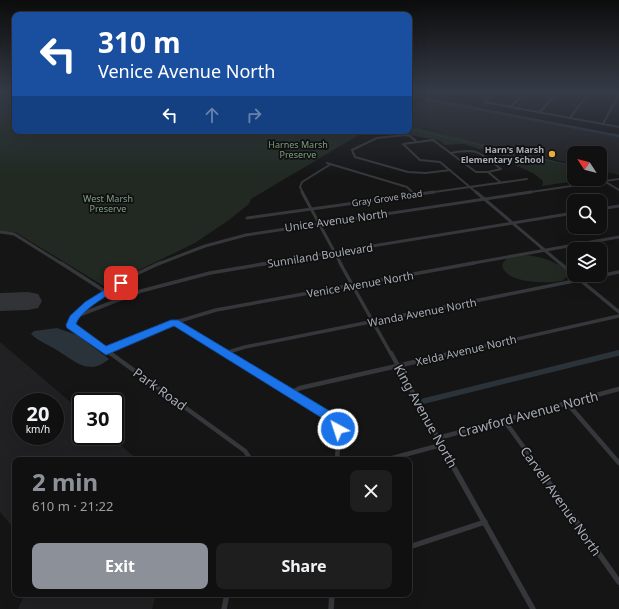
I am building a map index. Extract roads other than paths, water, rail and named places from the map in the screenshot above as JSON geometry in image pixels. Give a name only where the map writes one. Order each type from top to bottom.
[{"type":"street","points":[[578,119],[619,127]]},
{"type":"street","points":[[603,124],[605,119]]},
{"type":"street","points":[[416,141],[406,135],[377,138],[352,150],[355,157],[408,172],[426,173],[450,170]]},
{"type":"street","points":[[451,153],[469,150],[477,151],[501,169],[488,172],[476,172],[451,153],[434,140],[404,143],[404,145],[420,160],[437,161],[450,170],[567,269]]},
{"type":"street","points":[[327,163],[407,187],[414,194]]},
{"type":"street","name":"King Avenue North","points":[[331,164],[302,182],[300,187],[310,209],[533,609]]},
{"type":"street","points":[[488,172],[500,182]]},
{"type":"street","name":"Gray Grove Road","points":[[247,218],[527,179]]},
{"type":"street","name":"Unice Avenue North","points":[[607,181],[619,179]]},
{"type":"street","points":[[607,183],[619,190]]},
{"type":"street","name":"Unice Avenue North","points":[[73,319],[94,299],[106,292],[149,268],[201,246],[240,236],[318,223],[569,186]]},
{"type":"street","points":[[607,208],[619,206]]},
{"type":"street","name":"Sunniland Boulevard","points":[[73,319],[141,291],[193,277],[567,214]]},
{"type":"street","points":[[0,232],[14,234],[106,292]]},
{"type":"street","name":"Venice Avenue North","points":[[106,351],[135,337],[175,322],[216,310],[619,237]]},
{"type":"street","name":"Wanda Avenue North","points":[[607,274],[619,272]]},
{"type":"street","name":"Wanda Avenue North","points":[[225,353],[245,347],[570,282]]},
{"type":"street","points":[[582,282],[619,312]]},
{"type":"street","points":[[94,299],[102,306]]},
{"type":"street","name":"Xelda Avenue North","points":[[290,393],[300,388],[619,316]]},
{"type":"street","name":"Park Road","points":[[73,319],[70,325],[245,450],[249,457]]},
{"type":"street","points":[[175,322],[334,419],[337,424],[337,457]]},
{"type":"street","name":"Crawford Avenue North","points":[[438,438],[619,389]]},
{"type":"street","points":[[567,403],[619,463]]},
{"type":"street","name":"Carvell Avenue North","points":[[504,420],[619,582]]},
{"type":"street","points":[[396,457],[441,445]]},
{"type":"street","points":[[412,545],[484,522]]},
{"type":"street","points":[[224,609],[226,597]]},
{"type":"street","points":[[331,609],[332,597]]},
{"type":"waterway","points":[[533,119],[619,136],[615,135]]},
{"type":"waterway","points":[[412,130],[567,164]]},
{"type":"waterway","points":[[424,401],[618,353]]},
{"type":"waterway","points":[[614,354],[619,353]]},
{"type":"place","name":"Harn's Marsh Elementary School","points":[[552,154]]},
{"type":"park label","name":"Harnes Marsh Preserve","points":[[298,150]]},
{"type":"park label","name":"West Marsh Preserve","points":[[108,204]]}]
